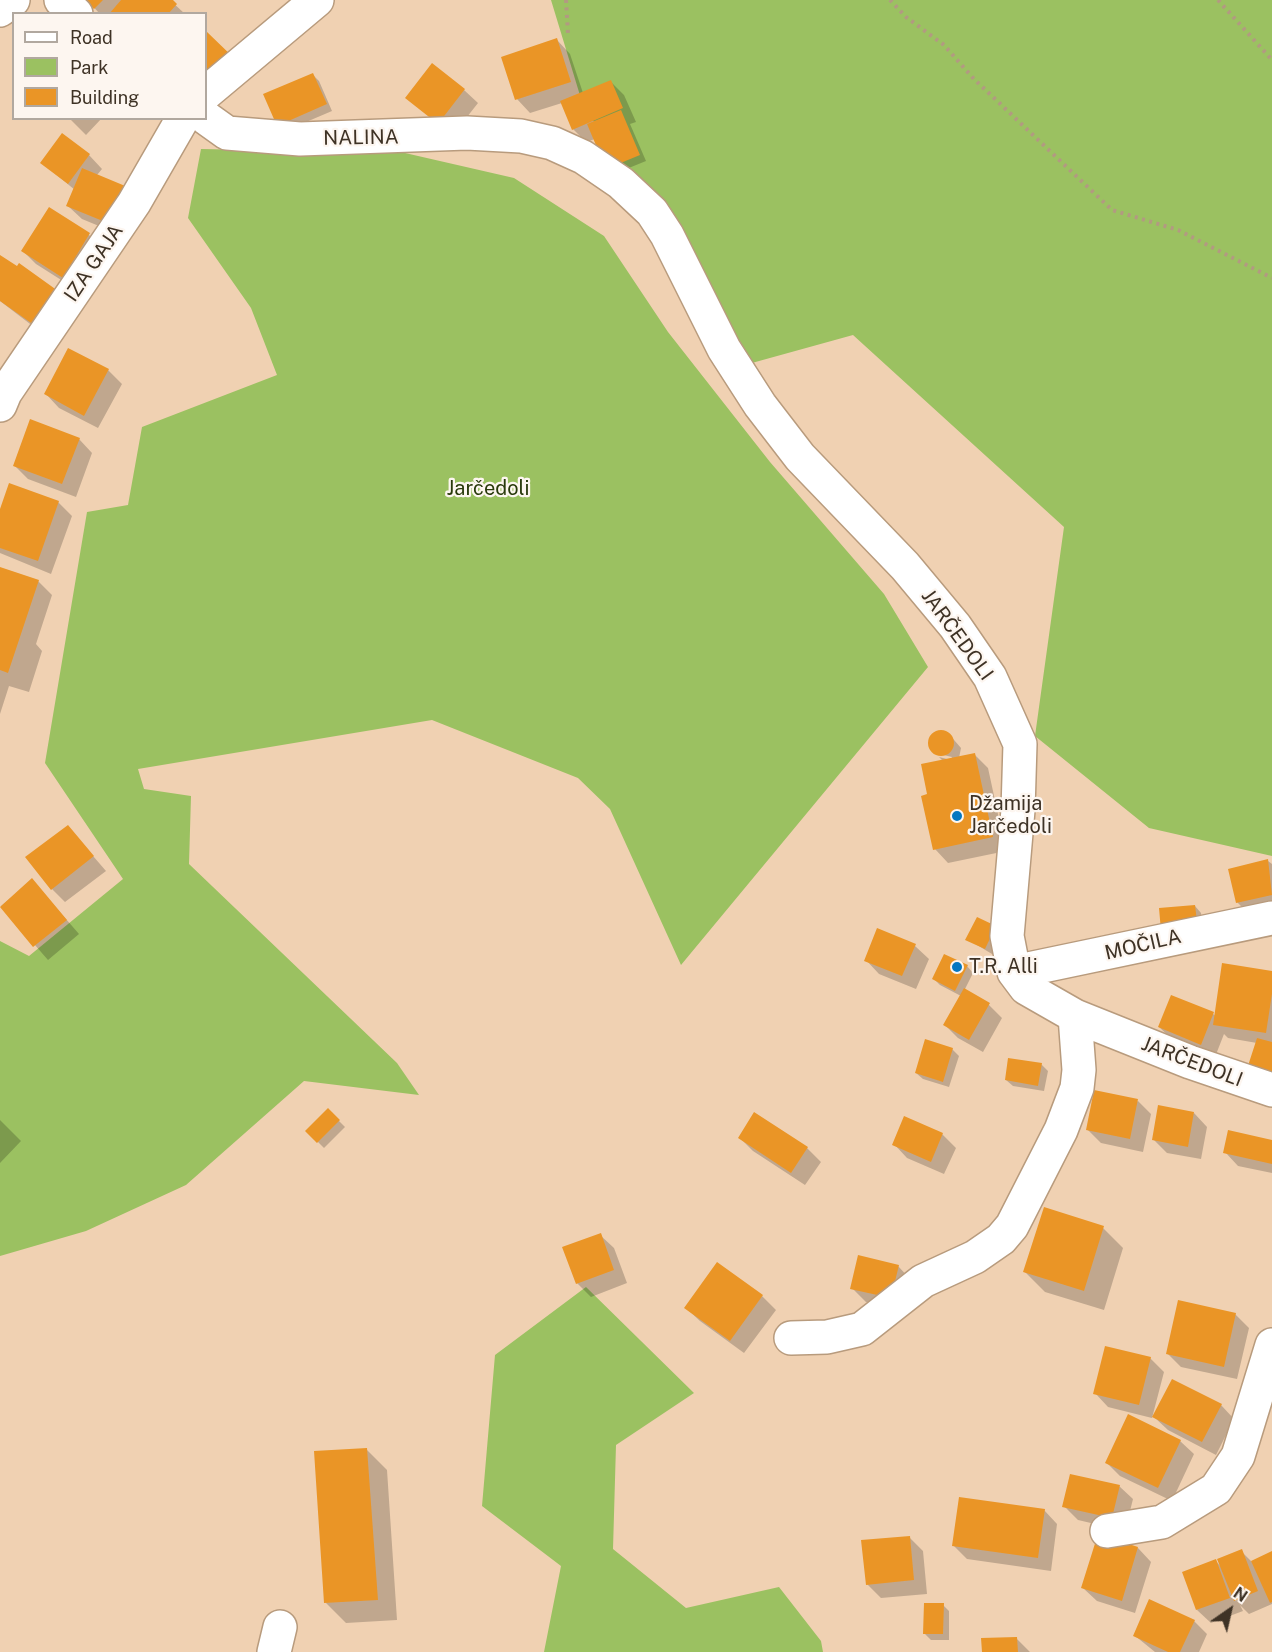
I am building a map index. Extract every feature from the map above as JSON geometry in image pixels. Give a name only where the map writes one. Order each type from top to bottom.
[{"type":"street","points":[[0,10],[13,0]]},
{"type":"street","points":[[61,0],[74,12]]},
{"type":"street","points":[[207,92],[317,0]]},
{"type":"street","name":"NALINA","points":[[207,119],[227,133],[300,139],[467,133],[521,136]]},
{"type":"street","name":"IZA GAJA","points":[[0,405],[5,393],[134,203],[182,120]]},
{"type":"street","name":"JARČEDOLI","points":[[521,136],[552,143],[583,157],[621,183],[651,212],[667,235],[724,349],[760,405],[800,457],[905,566],[955,626],[990,677],[1020,744],[1018,810],[1007,936],[1008,953],[1014,972],[1026,988],[1075,1016],[1200,1066],[1272,1090]]},
{"type":"street","points":[[0,353],[33,352]]},
{"type":"street","name":"MOČILA","points":[[1014,972],[1272,918]]},
{"type":"street","points":[[791,1338],[827,1337],[862,1329],[923,1281],[975,1257],[1001,1239],[1012,1226],[1061,1130],[1077,1089],[1079,1070],[1075,1016]]},
{"type":"street","points":[[1107,1531],[1162,1522],[1216,1489],[1238,1456],[1272,1345]]},
{"type":"path","points":[[566,0],[568,33]]},
{"type":"path","points":[[890,0],[906,17],[944,45],[974,80],[1112,210],[1178,230],[1272,278]]},
{"type":"path","points":[[1218,0],[1272,60]]},
{"type":"green space","points":[[551,0],[1272,0],[1272,856],[1149,828],[1035,736],[1064,527],[853,335],[741,366],[582,102]]},
{"type":"green space","name":"Jarčedoli","points":[[201,149],[405,153],[514,178],[604,236],[668,332],[770,462],[884,594],[928,667],[681,965],[610,809],[578,778],[432,720],[138,769],[144,789],[191,796],[189,864],[397,1063],[419,1095],[304,1081],[186,1185],[86,1231],[0,1256],[0,941],[29,956],[123,879],[45,763],[87,512],[128,505],[142,427],[277,375],[251,308],[188,218]]},
{"type":"green space","points":[[586,1287],[694,1393],[616,1445],[613,1549],[686,1608],[779,1587],[821,1641],[823,1652],[544,1652],[561,1566],[482,1506],[495,1355]]},
{"type":"building","points":[[84,0],[103,0],[94,9]]},
{"type":"building","points":[[121,0],[173,0],[177,4],[170,12],[111,12]]},
{"type":"building","points":[[207,32],[235,59],[207,88]]},
{"type":"building","points":[[557,38],[571,82],[515,100],[501,57]]},
{"type":"building","points":[[432,63],[465,89],[438,124],[405,98]]},
{"type":"building","points":[[313,73],[327,104],[277,126],[263,94]]},
{"type":"building","points":[[611,80],[623,108],[572,130],[560,101]]},
{"type":"building","points":[[621,110],[640,155],[606,169],[587,124]]},
{"type":"building","points":[[62,133],[90,154],[68,184],[40,163]]},
{"type":"building","points":[[82,168],[130,188],[115,226],[66,206]]},
{"type":"building","points":[[49,207],[90,233],[63,278],[21,251]]},
{"type":"building","points":[[0,255],[17,266],[19,263],[65,296],[41,330],[0,301]]},
{"type":"building","points":[[68,348],[109,369],[84,416],[44,394]]},
{"type":"building","points":[[30,419],[80,438],[62,484],[13,466]]},
{"type":"building","points":[[9,483],[59,501],[38,561],[0,548],[0,509]]},
{"type":"building","points":[[0,567],[39,580],[8,673],[0,670]]},
{"type":"building","points":[[941,730],[950,734],[954,743],[950,752],[941,756],[932,752],[928,743],[932,734]]},
{"type":"building","name":"Džamija Jarčedoli","points":[[975,753],[993,837],[933,850],[921,796],[927,794],[921,764]]},
{"type":"building","points":[[68,825],[94,856],[51,890],[25,857]]},
{"type":"building","points":[[1268,859],[1272,895],[1236,903],[1228,869]]},
{"type":"building","points":[[32,878],[67,920],[33,947],[0,907]]},
{"type":"building","points":[[1195,905],[1198,929],[1161,931],[1159,908]]},
{"type":"building","points":[[977,917],[996,926],[985,949],[965,940]]},
{"type":"building","points":[[877,928],[916,944],[902,976],[864,961]]},
{"type":"building","points":[[944,954],[968,965],[955,991],[932,979]]},
{"type":"building","points":[[1222,963],[1272,971],[1272,994],[1266,1033],[1213,1025]]},
{"type":"building","points":[[964,988],[990,1003],[969,1040],[943,1025]]},
{"type":"building","points":[[1171,995],[1214,1012],[1201,1045],[1158,1027]]},
{"type":"building","points":[[1257,1038],[1272,1042],[1272,1083],[1245,1075]]},
{"type":"building","points":[[925,1039],[953,1048],[943,1082],[915,1073]]},
{"type":"building","points":[[1008,1058],[1042,1063],[1038,1086],[1005,1080]]},
{"type":"building","points":[[1094,1090],[1138,1099],[1130,1139],[1086,1130]]},
{"type":"building","points":[[1158,1105],[1194,1112],[1188,1147],[1152,1140]]},
{"type":"building","points":[[328,1108],[340,1120],[317,1143],[305,1131]]},
{"type":"building","points":[[754,1112],[808,1147],[791,1173],[738,1138]]},
{"type":"building","points":[[904,1116],[943,1133],[931,1162],[892,1145]]},
{"type":"building","points":[[1228,1130],[1272,1140],[1272,1164],[1223,1153]]},
{"type":"building","points":[[1044,1207],[1104,1226],[1084,1291],[1023,1272]]},
{"type":"building","points":[[601,1233],[614,1270],[576,1284],[562,1247]]},
{"type":"building","points":[[858,1255],[899,1265],[891,1298],[850,1289]]},
{"type":"building","points":[[717,1262],[763,1295],[730,1341],[684,1308]]},
{"type":"building","points":[[1178,1300],[1236,1313],[1224,1367],[1166,1354]]},
{"type":"building","points":[[1105,1346],[1151,1357],[1139,1405],[1093,1394]]},
{"type":"building","points":[[1172,1379],[1222,1404],[1202,1442],[1152,1417]]},
{"type":"building","points":[[1128,1414],[1181,1440],[1158,1488],[1105,1463]]},
{"type":"building","points":[[367,1448],[378,1600],[324,1603],[314,1451]]},
{"type":"building","points":[[1070,1474],[1120,1485],[1112,1518],[1062,1507]]},
{"type":"building","points":[[959,1497],[1045,1509],[1038,1558],[952,1546]]},
{"type":"building","points":[[1098,1534],[1138,1547],[1122,1601],[1081,1588]]},
{"type":"building","points":[[910,1536],[914,1580],[866,1585],[861,1540]]},
{"type":"building","points":[[1242,1549],[1258,1591],[1234,1601],[1217,1559]]},
{"type":"building","points":[[1272,1551],[1272,1602],[1270,1603],[1251,1561]]},
{"type":"building","points":[[1216,1559],[1230,1598],[1196,1610],[1182,1572]]},
{"type":"building","points":[[1149,1599],[1195,1620],[1180,1652],[1168,1652],[1133,1636]]},
{"type":"building","points":[[924,1603],[944,1603],[943,1634],[923,1634]]},
{"type":"building","points":[[1017,1637],[1018,1652],[982,1652],[981,1638]]},
{"type":"place","name":"Džamija Jarčedoli","points":[[957,816]]},
{"type":"place","name":"T.R. Alli","points":[[957,967]]}]
